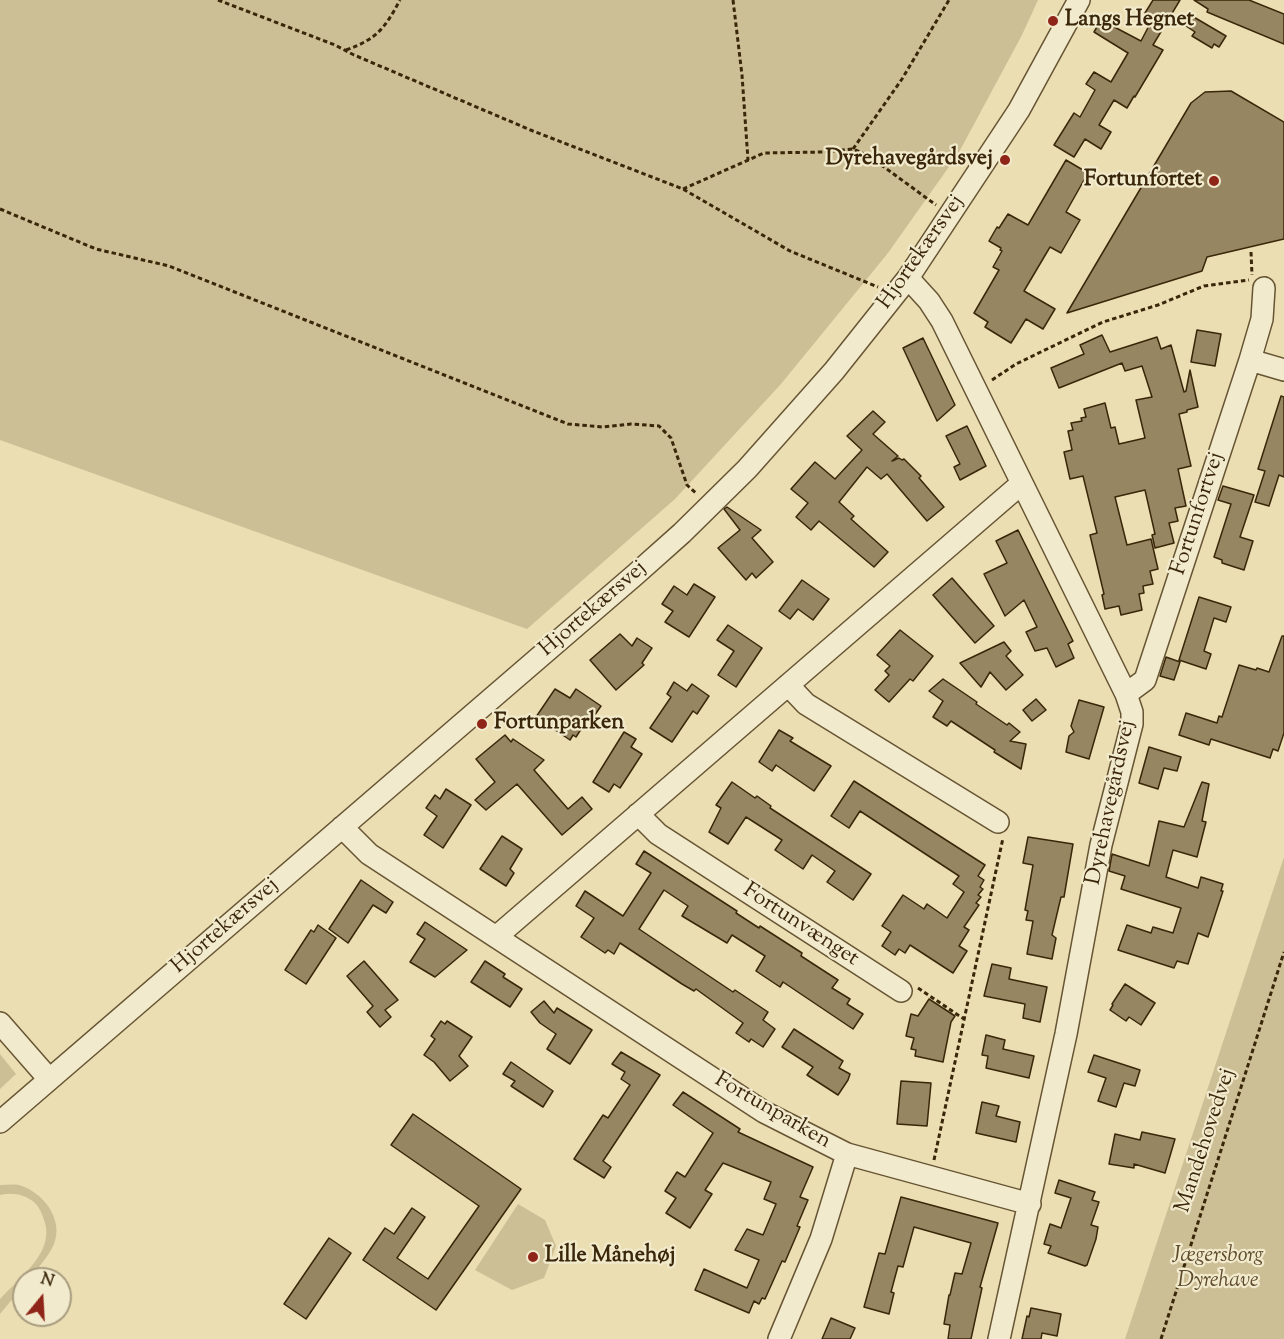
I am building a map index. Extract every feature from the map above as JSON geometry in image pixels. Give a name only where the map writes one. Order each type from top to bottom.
[{"type":"street","name":"Hjortekærsvej","points":[[0,1122],[636,574],[682,533],[747,469],[826,380],[901,286],[1019,110],[1079,0]]},
{"type":"street","name":"Fortunfortvej","points":[[1126,694],[1145,680],[1250,360],[1262,319],[1258,284]]},
{"type":"street","name":"Dyrehavegårdsvej","points":[[901,286],[929,301],[942,321],[1126,694],[1132,712],[1132,724],[1101,845],[1066,1034],[999,1339]]},
{"type":"street","points":[[1250,360],[1284,370]]},
{"type":"street","points":[[496,937],[1021,484]]},
{"type":"street","points":[[788,685],[806,704],[998,822]]},
{"type":"street","name":"Fortunvænget","points":[[638,814],[658,834],[901,991]]},
{"type":"street","name":"Fortunparken","points":[[342,827],[369,854],[764,1112],[847,1154],[1030,1204]]},
{"type":"street","points":[[0,1023],[49,1079]]},
{"type":"street","name":"Fortunparken","points":[[779,1339],[821,1239],[847,1154]]},
{"type":"path","points":[[218,0],[335,45],[533,131],[683,189],[790,251],[901,286]]},
{"type":"path","points":[[345,51],[362,45],[374,36],[388,23],[400,0]]},
{"type":"path","points":[[733,0],[742,75],[748,160]]},
{"type":"path","points":[[853,149],[902,79],[949,0]]},
{"type":"path","points":[[683,189],[764,153],[814,153],[853,149],[869,156],[950,215]]},
{"type":"path","points":[[0,209],[96,249],[169,266],[568,424],[603,428],[631,424],[659,426],[671,438],[687,485],[708,505]]},
{"type":"path","points":[[976,391],[1016,364],[1103,322],[1158,305],[1204,285],[1258,284],[1251,252]]},
{"type":"path","points":[[931,1177],[1003,838],[998,822]]},
{"type":"path","name":"Mandehovedvej","points":[[1161,1339],[1284,952]]},
{"type":"path","points":[[901,991],[910,983],[964,1019]]},
{"type":"green space","points":[[0,0],[1038,0],[1022,35],[958,154],[888,253],[781,384],[675,499],[527,629],[0,440]]},
{"type":"green space","name":"Jægersborg Dyrehave","points":[[1284,857],[1284,1339],[1125,1339]]},
{"type":"green space","points":[[0,1054],[16,1074],[0,1089]]},
{"type":"green space","points":[[0,1185],[19,1185],[43,1200],[54,1216],[56,1235],[54,1244],[39,1267],[31,1267],[44,1245],[46,1234],[40,1210],[35,1203],[18,1194],[0,1195]]},
{"type":"green space","points":[[518,1204],[545,1220],[556,1246],[544,1278],[512,1290],[475,1270]]},
{"type":"green space","points":[[12,1287],[12,1300],[0,1314],[0,1299]]},
{"type":"building","points":[[1153,0],[1180,0],[1153,45],[1163,50],[1127,108],[1114,100],[1099,125],[1111,132],[1101,149],[1085,139],[1074,157],[1054,145],[1074,113],[1080,117],[1095,90],[1086,84],[1094,72],[1111,82],[1128,53],[1094,32],[1101,20],[1141,41],[1153,18],[1145,13]]},
{"type":"building","points":[[1194,0],[1249,0],[1284,14],[1284,44],[1207,12],[1208,9]]},
{"type":"building","points":[[1192,16],[1226,36],[1219,47],[1214,44],[1212,48],[1192,36],[1195,32],[1186,26]]},
{"type":"building","name":"Fortunfortet","points":[[1231,91],[1284,122],[1284,239],[1207,257],[1202,271],[1067,313],[1191,103],[1205,92]]},
{"type":"building","points":[[1066,160],[1088,173],[1066,212],[1080,220],[1061,253],[1050,247],[1024,291],[1055,309],[1043,329],[1026,319],[1011,343],[985,327],[988,322],[974,313],[999,270],[993,267],[1002,251],[1001,248],[989,241],[1008,214],[1028,225]]},
{"type":"building","points":[[1197,330],[1221,334],[1215,366],[1191,362]]},
{"type":"building","points":[[1102,335],[1110,352],[1157,337],[1161,349],[1171,345],[1184,392],[1190,370],[1198,407],[1179,414],[1191,466],[1178,469],[1186,506],[1175,508],[1178,521],[1169,523],[1174,543],[1155,548],[1152,535],[1155,534],[1145,490],[1115,497],[1127,545],[1151,539],[1158,569],[1150,571],[1153,584],[1143,586],[1144,593],[1139,594],[1142,610],[1121,615],[1119,606],[1105,609],[1102,595],[1104,594],[1090,535],[1097,533],[1083,476],[1070,479],[1064,452],[1072,450],[1068,431],[1073,430],[1071,423],[1082,421],[1081,418],[1086,417],[1084,409],[1105,403],[1111,428],[1115,427],[1119,444],[1145,438],[1136,400],[1152,397],[1142,366],[1125,371],[1122,363],[1059,388],[1051,368],[1084,354],[1080,345]]},
{"type":"building","points":[[923,338],[955,405],[937,421],[903,348]]},
{"type":"building","points":[[1281,396],[1284,397],[1284,477],[1279,475],[1269,506],[1255,502],[1265,471],[1258,469]]},
{"type":"building","points":[[873,411],[885,422],[873,434],[898,456],[892,461],[899,458],[904,459],[921,476],[919,478],[944,507],[927,521],[887,474],[881,479],[867,467],[839,502],[854,516],[851,519],[888,552],[874,567],[819,521],[811,530],[796,517],[808,503],[791,489],[815,462],[835,479],[862,450],[847,436]]},
{"type":"building","points":[[967,426],[986,466],[960,480],[954,467],[960,464],[946,436]]},
{"type":"building","points":[[1223,486],[1254,495],[1240,537],[1253,541],[1244,570],[1222,563],[1222,560],[1214,557],[1231,504],[1218,500]]},
{"type":"building","points":[[727,507],[761,530],[752,538],[773,562],[756,578],[752,573],[746,580],[718,548],[740,530],[724,509]]},
{"type":"building","points":[[1018,530],[1073,641],[1068,644],[1074,658],[1056,667],[1047,648],[1035,651],[1026,632],[1037,627],[1024,600],[1005,616],[984,574],[1007,563],[996,541]]},
{"type":"building","points":[[952,578],[994,626],[975,643],[933,595]]},
{"type":"building","points":[[802,580],[829,599],[813,620],[798,609],[790,619],[779,611]]},
{"type":"building","points":[[694,584],[715,597],[689,637],[665,622],[673,611],[662,604],[674,586],[687,595]]},
{"type":"building","points":[[1199,597],[1231,607],[1226,622],[1214,618],[1204,651],[1211,654],[1206,669],[1179,660]]},
{"type":"building","points":[[728,625],[762,648],[736,687],[718,675],[734,651],[717,640]]},
{"type":"building","points":[[900,630],[933,656],[913,681],[910,679],[889,702],[875,690],[889,675],[885,671],[890,666],[877,655]]},
{"type":"building","points":[[620,634],[632,646],[637,638],[652,648],[642,663],[644,665],[616,690],[590,660]]},
{"type":"building","points":[[1282,636],[1284,636],[1284,733],[1278,751],[1273,749],[1270,758],[1211,739],[1209,745],[1179,735],[1186,713],[1217,723],[1219,716],[1222,717],[1239,665],[1269,672]]},
{"type":"building","points":[[1004,642],[1011,651],[1006,656],[1023,675],[1006,690],[990,672],[981,687],[960,663]]},
{"type":"building","points":[[1166,657],[1180,662],[1174,680],[1160,676]]},
{"type":"building","points":[[943,679],[977,702],[976,704],[1020,732],[1010,741],[1026,744],[1021,769],[951,721],[947,726],[933,717],[943,701],[929,691]]},
{"type":"building","points":[[674,682],[687,691],[692,684],[709,696],[697,714],[693,711],[672,742],[650,728],[671,697],[667,694]]},
{"type":"building","points":[[555,689],[570,698],[576,689],[601,706],[590,722],[587,720],[576,737],[573,735],[570,740],[536,717]]},
{"type":"building","points":[[1036,699],[1046,710],[1032,721],[1023,710]]},
{"type":"building","points":[[1079,700],[1104,707],[1089,759],[1066,752],[1069,736],[1074,732],[1071,726]]},
{"type":"building","points":[[779,730],[793,738],[790,741],[831,766],[814,791],[776,765],[772,771],[759,762]]},
{"type":"building","points":[[624,732],[636,739],[631,747],[642,754],[620,788],[614,784],[609,792],[593,782]]},
{"type":"building","points":[[505,735],[511,742],[513,739],[544,760],[534,770],[568,809],[582,797],[592,809],[562,835],[517,784],[486,810],[475,800],[495,782],[476,759]]},
{"type":"building","points":[[1149,747],[1181,757],[1177,771],[1164,768],[1158,789],[1139,783]]},
{"type":"building","points":[[854,781],[985,865],[978,876],[984,880],[980,887],[983,889],[978,895],[981,897],[976,903],[979,905],[964,927],[969,930],[959,946],[967,951],[953,973],[910,945],[905,953],[899,949],[895,955],[882,946],[891,932],[882,926],[903,895],[924,909],[927,904],[947,918],[964,892],[953,884],[959,876],[860,811],[849,828],[831,816]]},
{"type":"building","points":[[732,782],[755,798],[757,796],[771,806],[770,808],[871,874],[853,900],[827,882],[835,871],[812,855],[803,869],[775,850],[782,840],[746,817],[728,844],[709,832],[721,808],[716,805]]},
{"type":"building","points":[[1202,782],[1209,784],[1202,821],[1206,822],[1197,857],[1173,850],[1166,877],[1198,888],[1201,877],[1223,884],[1221,891],[1223,891],[1208,937],[1198,933],[1188,964],[1177,961],[1174,968],[1118,950],[1127,925],[1151,933],[1153,927],[1173,933],[1181,908],[1121,889],[1125,876],[1109,871],[1112,854],[1149,866],[1159,821],[1184,827]]},
{"type":"building","points":[[446,789],[471,805],[443,848],[424,835],[437,816],[426,808],[435,795],[440,799]]},
{"type":"building","points":[[502,836],[522,849],[510,869],[514,873],[506,886],[480,869]]},
{"type":"building","points":[[1028,837],[1073,844],[1064,897],[1061,897],[1052,935],[1056,938],[1052,959],[1027,954],[1033,921],[1026,920],[1028,911],[1025,910],[1033,865],[1023,863]]},
{"type":"building","points":[[644,851],[737,911],[736,913],[759,928],[760,926],[802,953],[801,956],[838,980],[832,988],[850,999],[847,1004],[863,1014],[853,1029],[783,982],[780,987],[756,971],[765,956],[732,935],[727,943],[682,916],[688,906],[664,890],[639,929],[733,992],[735,990],[768,1012],[763,1020],[775,1029],[763,1047],[751,1039],[749,1042],[736,1033],[743,1023],[696,989],[694,991],[682,984],[620,943],[614,954],[608,950],[605,953],[581,937],[594,918],[576,906],[585,891],[623,916],[651,873],[636,864]]},
{"type":"building","points":[[361,880],[393,902],[386,913],[373,905],[348,943],[329,929]]},
{"type":"building","points":[[425,922],[467,950],[435,977],[410,962],[425,939],[417,934]]},
{"type":"building","points":[[318,925],[336,938],[306,984],[285,970],[311,930],[314,932]]},
{"type":"building","points":[[364,961],[398,1000],[385,1010],[391,1017],[380,1027],[367,1012],[373,1006],[347,976]]},
{"type":"building","points":[[485,961],[505,974],[503,977],[522,989],[510,1007],[471,982]]},
{"type":"building","points":[[992,964],[1011,968],[1009,979],[1047,987],[1040,1022],[1023,1018],[1025,1004],[984,996]]},
{"type":"building","points":[[1125,984],[1155,1003],[1141,1025],[1129,1017],[1126,1021],[1110,1010]]},
{"type":"building","points":[[929,999],[955,1016],[951,1022],[943,1062],[915,1056],[916,1050],[911,1049],[914,1038],[906,1036],[911,1014],[918,1016]]},
{"type":"building","points":[[544,1001],[554,1013],[557,1008],[592,1030],[570,1064],[547,1049],[556,1034],[540,1023],[531,1012]]},
{"type":"building","points":[[441,1021],[445,1024],[447,1021],[472,1037],[459,1056],[468,1066],[450,1081],[434,1062],[424,1055],[435,1039],[431,1036]]},
{"type":"building","points":[[794,1029],[843,1061],[839,1068],[850,1074],[838,1095],[807,1075],[813,1067],[782,1047]]},
{"type":"building","points":[[986,1035],[1005,1040],[1003,1049],[1034,1056],[1029,1078],[986,1068],[988,1056],[982,1055]]},
{"type":"building","points":[[621,1052],[660,1075],[603,1161],[611,1167],[604,1178],[574,1159],[603,1115],[608,1118],[630,1085],[621,1079],[625,1072],[612,1064]]},
{"type":"building","points":[[1094,1055],[1140,1070],[1135,1086],[1124,1083],[1116,1107],[1098,1101],[1106,1078],[1088,1072]]},
{"type":"building","points":[[511,1062],[553,1091],[543,1107],[511,1086],[515,1081],[503,1074]]},
{"type":"building","points":[[901,1081],[931,1083],[927,1126],[897,1124]]},
{"type":"building","points":[[683,1092],[740,1129],[738,1132],[813,1167],[800,1197],[808,1200],[797,1226],[800,1227],[785,1262],[782,1261],[765,1299],[762,1298],[759,1304],[754,1301],[749,1313],[695,1290],[704,1269],[747,1288],[759,1260],[735,1250],[747,1229],[763,1235],[776,1204],[764,1199],[771,1182],[723,1163],[705,1190],[712,1194],[690,1228],[666,1213],[676,1198],[665,1191],[677,1172],[685,1177],[713,1133],[673,1105]]},
{"type":"building","points":[[982,1102],[999,1106],[996,1116],[1020,1122],[1016,1142],[976,1133]]},
{"type":"building","points":[[413,1114],[521,1189],[436,1310],[363,1260],[385,1228],[394,1234],[412,1208],[425,1217],[397,1258],[428,1279],[479,1206],[391,1145]]},
{"type":"building","points":[[1142,1132],[1175,1139],[1165,1173],[1134,1164],[1134,1168],[1109,1164],[1115,1134],[1140,1140]]},
{"type":"building","points":[[1059,1180],[1095,1192],[1092,1200],[1099,1202],[1091,1225],[1098,1227],[1096,1239],[1085,1266],[1048,1253],[1051,1246],[1044,1244],[1050,1224],[1061,1228],[1071,1198],[1055,1193]]},
{"type":"building","points":[[901,1197],[998,1223],[980,1287],[982,1288],[971,1339],[948,1339],[950,1325],[944,1324],[955,1273],[962,1274],[971,1243],[914,1227],[903,1267],[898,1266],[891,1292],[894,1293],[889,1314],[864,1307],[879,1253],[885,1254]]},
{"type":"building","points":[[329,1238],[351,1253],[306,1319],[284,1304]]},
{"type":"building","points":[[1031,1308],[1061,1314],[1057,1336],[1042,1333],[1041,1339],[1022,1339]]},
{"type":"building","points":[[831,1318],[855,1328],[850,1339],[822,1339]]},
{"type":"place","name":"Langs Hegnet","points":[[1053,21]]},
{"type":"place","name":"Dyrehavegårdsvej","points":[[1005,160]]},
{"type":"place","name":"Fortunfortet","points":[[1214,181]]},
{"type":"place","name":"Fortunparken","points":[[482,724]]},
{"type":"place","name":"Lille Månehøj","points":[[533,1257]]}]
